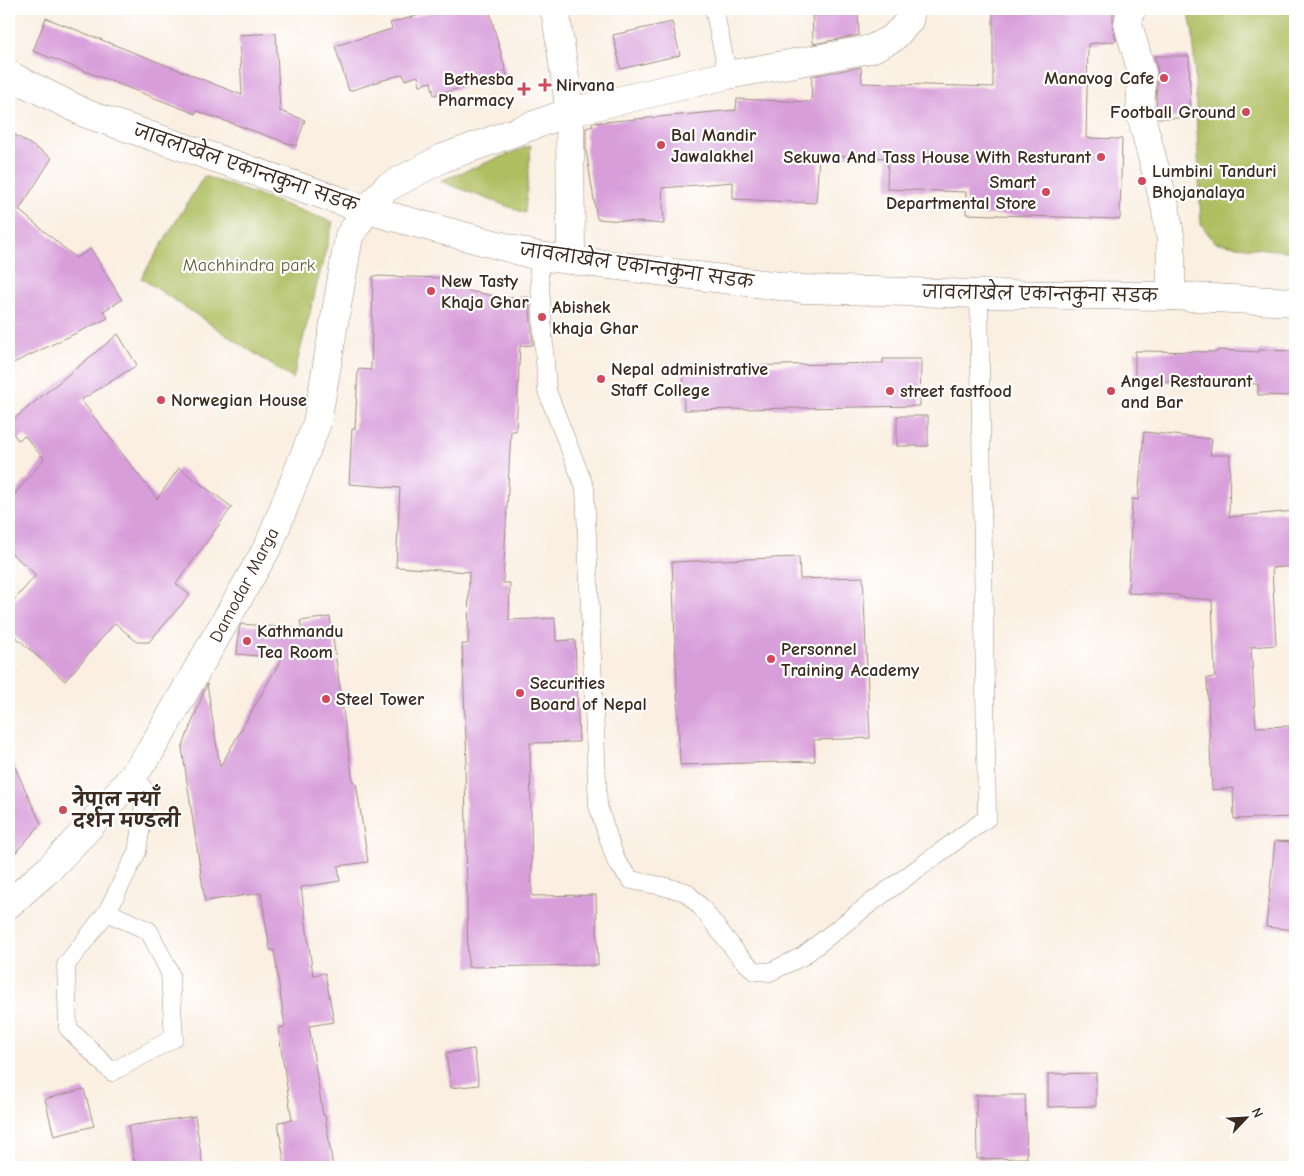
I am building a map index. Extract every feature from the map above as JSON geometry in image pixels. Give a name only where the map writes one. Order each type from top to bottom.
[{"type":"street","points":[[553,9],[556,15],[570,112],[571,260]]},
{"type":"street","name":"Damodar Marga","points":[[9,904],[50,869],[133,776],[151,750],[269,545],[317,423],[349,236],[367,210],[386,188],[443,158],[570,112],[728,75],[870,49],[893,38],[909,21],[911,9]]},
{"type":"street","points":[[1131,9],[1128,24],[1142,73],[1140,112],[1166,206],[1171,241],[1171,296]]},
{"type":"street","name":"जावलाखेल एकान्तकुना सडक","points":[[9,75],[87,114],[367,210],[538,256],[804,289],[980,294],[1171,296],[1295,302]]},
{"type":"lane","points":[[714,9],[728,75]]},
{"type":"lane","points":[[538,256],[547,391],[585,488],[598,806],[616,860],[631,880],[686,892],[701,906],[740,957],[755,971],[770,972],[803,956],[872,902],[987,818],[980,294]]},
{"type":"lane","points":[[107,912],[149,930],[170,973],[174,1038],[112,1072],[68,1028],[66,965],[107,912],[138,852],[146,792],[133,776]]},
{"type":"green space","name":"Football Ground","points":[[1188,9],[1295,9],[1295,252],[1214,242],[1201,224],[1193,35]]},
{"type":"green space","points":[[531,145],[525,213],[440,181]]},
{"type":"green space","name":"Machhindra park","points":[[204,176],[333,222],[293,379],[141,278]]},
{"type":"building","points":[[442,9],[489,9],[507,76],[434,95],[431,82],[420,85],[418,76],[405,80],[403,74],[349,91],[335,46],[392,29],[390,23]]},
{"type":"building","points":[[812,9],[858,9],[859,35],[813,44]]},
{"type":"building","points":[[993,9],[1113,9],[1113,28],[1116,41],[1088,44],[1086,138],[1122,139],[1120,219],[966,214],[966,192],[887,189],[888,158],[819,155],[816,203],[733,199],[733,182],[662,188],[664,224],[597,219],[586,150],[586,128],[593,126],[592,123],[736,110],[737,99],[811,102],[812,76],[861,67],[862,83],[993,87]]},
{"type":"building","points":[[46,18],[242,95],[239,35],[276,33],[280,111],[305,120],[296,146],[197,111],[196,114],[33,51]]},
{"type":"building","points":[[672,22],[680,55],[621,69],[613,35]]},
{"type":"building","points":[[1155,56],[1189,56],[1191,118],[1158,118],[1156,97],[1158,73]]},
{"type":"building","points":[[9,131],[52,158],[19,210],[76,258],[91,249],[122,300],[103,311],[108,318],[9,365]]},
{"type":"building","points":[[373,276],[448,278],[448,287],[505,298],[529,297],[533,345],[520,346],[516,431],[511,431],[503,583],[510,583],[509,620],[555,618],[556,641],[575,640],[579,742],[530,743],[532,896],[596,895],[598,965],[468,967],[465,763],[467,763],[462,644],[468,644],[469,572],[396,567],[400,488],[349,484],[352,429],[355,429],[358,369],[371,370]]},
{"type":"building","points":[[118,334],[137,365],[81,400],[157,499],[179,468],[232,507],[176,584],[190,595],[149,642],[137,642],[115,623],[65,681],[9,631],[9,606],[36,575],[9,551],[9,501],[44,459],[25,436],[18,440],[9,428],[9,423]]},
{"type":"building","points":[[1218,350],[1295,351],[1295,396],[1258,395],[1258,384],[1135,381],[1135,351],[1217,352]]},
{"type":"building","points":[[883,359],[921,359],[920,406],[684,410],[683,367],[883,363]]},
{"type":"building","points":[[897,416],[928,416],[928,446],[897,446]]},
{"type":"building","points":[[1144,432],[1212,439],[1210,455],[1230,455],[1229,517],[1295,511],[1295,566],[1272,568],[1276,645],[1251,647],[1256,727],[1295,726],[1295,817],[1234,819],[1233,788],[1212,790],[1207,678],[1215,677],[1212,600],[1179,597],[1179,595],[1128,593],[1132,499],[1138,500]]},
{"type":"building","name":"Personnel Training Academy","points":[[799,557],[800,579],[863,577],[870,738],[814,740],[815,761],[680,765],[672,562]]},
{"type":"building","points":[[330,617],[353,782],[356,782],[368,862],[338,866],[340,881],[301,887],[313,975],[325,973],[334,1022],[309,1026],[333,1167],[285,1167],[278,1122],[292,1120],[278,1028],[285,1027],[274,950],[270,950],[261,893],[205,901],[182,748],[207,684],[220,767],[282,658],[237,654],[241,624],[302,629],[300,621]]},
{"type":"building","points":[[9,754],[41,824],[9,860]]},
{"type":"building","points":[[1275,841],[1295,842],[1295,930],[1266,927]]},
{"type":"building","points":[[474,1049],[479,1085],[451,1088],[446,1053]]},
{"type":"building","points":[[1096,1073],[1096,1106],[1048,1107],[1048,1074]]},
{"type":"building","points":[[84,1089],[94,1126],[54,1136],[45,1099]]},
{"type":"building","points":[[976,1095],[1025,1095],[1027,1158],[977,1159]]},
{"type":"building","points":[[195,1116],[203,1167],[135,1167],[128,1126]]},
{"type":"place","name":"Manavog Cafe","points":[[1164,78]]},
{"type":"place","name":"Nirvana","points":[[545,85]]},
{"type":"place","name":"Bethesba Pharmacy","points":[[524,89]]},
{"type":"place","name":"Football Ground","points":[[1246,112]]},
{"type":"place","name":"Bal Mandir Jawalakhel","points":[[661,145]]},
{"type":"place","name":"Sekuwa And Tass House With Resturant","points":[[1101,157]]},
{"type":"place","name":"Lumbini Tanduri Bhojanalaya","points":[[1142,181]]},
{"type":"place","name":"Smart Departmental Store","points":[[1046,192]]},
{"type":"place","name":"New Tasty Khaja Ghar","points":[[431,291]]},
{"type":"place","name":"Abishek khaja Ghar","points":[[542,317]]},
{"type":"place","name":"Nepal administrative Staff College","points":[[601,379]]},
{"type":"place","name":"street fastfood","points":[[890,391]]},
{"type":"place","name":"Angel Restaurant and Bar","points":[[1111,391]]},
{"type":"place","name":"Norwegian House","points":[[161,400]]},
{"type":"place","name":"Kathmandu Tea Room","points":[[247,641]]},
{"type":"place","name":"Personnel Training Academy","points":[[771,659]]},
{"type":"place","name":"Securities Board of Nepal","points":[[520,693]]},
{"type":"place","name":"Steel Tower","points":[[326,699]]},
{"type":"place","name":"नेपाल नयाँ दर्शन मण्डली","points":[[63,810]]}]
